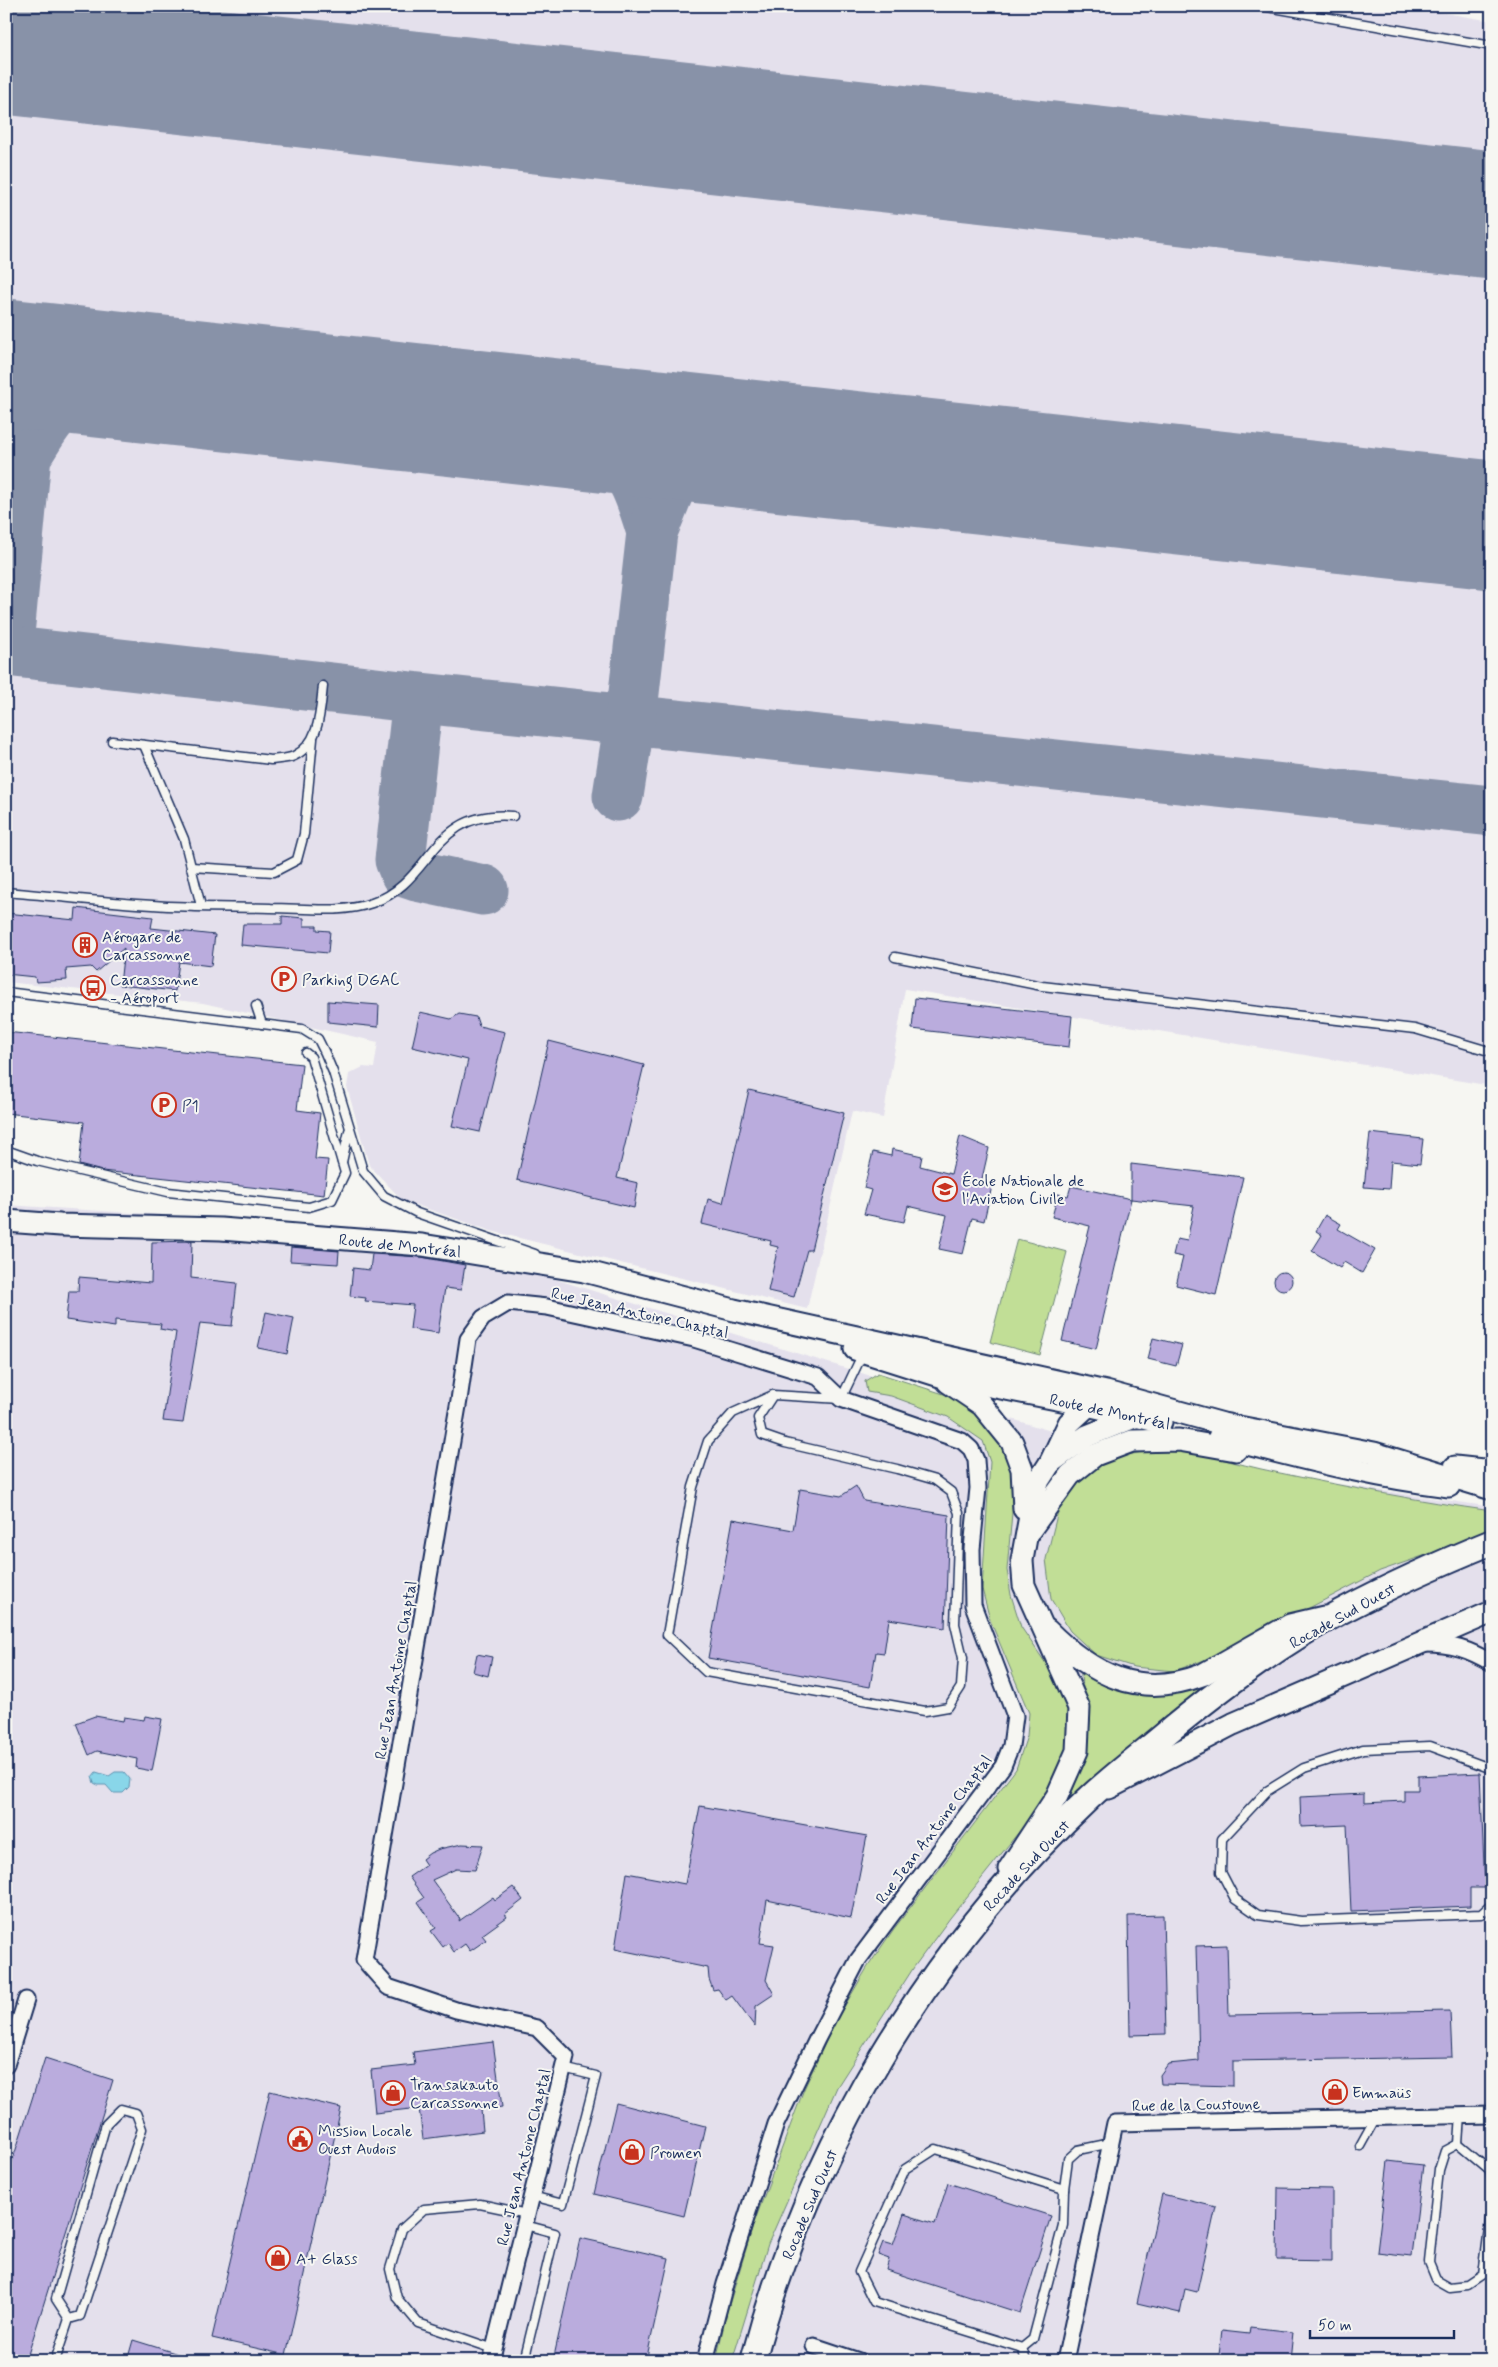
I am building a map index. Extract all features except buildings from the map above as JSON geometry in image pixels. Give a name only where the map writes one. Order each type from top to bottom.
[{"type":"main road","name":"Route de Montréal","points":[[6,1221],[60,1225],[221,1229],[422,1245],[584,1271],[734,1310],[1106,1392],[1223,1424],[1374,1453],[1492,1490]]},
{"type":"main road","name":"Route de Montréal","points":[[6,1231],[60,1225]]},
{"type":"main road","name":"Route de Montréal","points":[[734,1310],[940,1376],[1088,1405],[1284,1453],[1418,1482],[1492,1490]]},
{"type":"main road","points":[[940,1376],[982,1405],[1012,1442],[1022,1469],[1025,1536]]},
{"type":"main road","points":[[976,1919],[1057,1796],[1077,1751],[1079,1708],[1038,1620],[1024,1585],[1022,1560],[1025,1536],[1039,1480],[1050,1463],[1070,1423],[1088,1405],[1106,1392]]},
{"type":"main road","points":[[1050,1463],[1088,1436],[1136,1416],[1223,1424]]},
{"type":"main road","points":[[1025,1536],[1070,1475],[1095,1455],[1132,1441],[1179,1440],[1228,1449],[1284,1453]]},
{"type":"main road","points":[[1374,1453],[1478,1471],[1492,1471]]},
{"type":"main road","name":"Rocade Sud Ouest","points":[[753,2361],[784,2264],[822,2168],[881,2056],[976,1919],[1038,1849],[1088,1798],[1184,1719],[1257,1664],[1339,1613],[1438,1565],[1492,1542]]},
{"type":"main road","points":[[1088,1798],[1233,1724],[1492,1612]]},
{"type":"main road","points":[[1038,1620],[1085,1663],[1123,1680],[1139,1684],[1163,1685],[1187,1681],[1202,1675],[1290,1626],[1339,1613]]},
{"type":"street","name":"Rue Jean Antoine Chaptal","points":[[493,2355],[566,2057],[537,2028],[456,2010],[388,1987],[364,1960],[458,1410],[468,1339],[483,1318],[508,1303],[547,1307],[694,1339],[818,1377],[841,1399],[962,1441],[971,1449],[976,1460],[978,1488],[972,1549],[973,1605],[1015,1716],[1011,1746],[1003,1766],[858,1960],[816,2039],[776,2124],[725,2284],[705,2361]]},
{"type":"street","points":[[1416,1645],[1446,1644],[1471,1651],[1492,1663]]},
{"type":"street","points":[[6,2065],[26,2000]]},
{"type":"street","name":"Rue de la Coustoune","points":[[1065,2361],[1115,2123],[1492,2115]]},
{"type":"street","points":[[820,2352],[859,2361]]},
{"type":"lane","points":[[1261,6],[1492,46]]},
{"type":"lane","points":[[192,867],[274,872],[297,860],[304,834],[313,739],[319,722],[323,686]]},
{"type":"lane","points":[[112,741],[270,760],[294,756],[313,739]]},
{"type":"lane","points":[[144,745],[184,839],[201,906]]},
{"type":"lane","points":[[6,892],[154,905],[340,909],[372,903],[394,893],[456,827],[478,817],[494,815],[513,816]]},
{"type":"lane","points":[[895,957],[1042,986],[1414,1029],[1492,1052]]},
{"type":"lane","points":[[6,992],[302,1030],[318,1039],[325,1053],[363,1171],[384,1196],[417,1213],[584,1271]]},
{"type":"lane","points":[[256,1006],[262,1024]]},
{"type":"lane","points":[[302,1030],[305,1020]]},
{"type":"lane","points":[[6,1150],[37,1161],[168,1192],[309,1207],[332,1200],[345,1173],[311,1057],[306,1053]]},
{"type":"lane","points":[[342,1162],[350,1130]]},
{"type":"lane","points":[[334,1134],[358,1155]]},
{"type":"lane","points":[[773,1395],[758,1418],[762,1435],[785,1444],[935,1480],[951,1492],[959,1513],[956,1624],[963,1658],[961,1687],[948,1707],[925,1711],[706,1672],[667,1635],[693,1488],[708,1441],[733,1413],[773,1395],[841,1399],[864,1352]]},
{"type":"lane","points":[[1492,1768],[1430,1746],[1363,1748],[1304,1768],[1267,1791],[1222,1839],[1221,1872],[1235,1899],[1258,1915],[1302,1921],[1480,1914],[1492,1904]]},
{"type":"lane","points":[[532,2196],[563,2204],[596,2076],[563,2068]]},
{"type":"lane","points":[[121,2109],[136,2113],[142,2129],[136,2148],[80,2316],[69,2319],[56,2299],[106,2124],[121,2109]]},
{"type":"lane","points":[[1458,2144],[1460,2115]]},
{"type":"lane","points":[[1360,2146],[1376,2117]]},
{"type":"lane","points":[[1022,2348],[1033,2340],[1063,2225],[1064,2189],[1068,2159],[1078,2150],[1110,2143]]},
{"type":"lane","points":[[1458,2144],[1490,2171],[1492,2180]]},
{"type":"lane","points":[[1458,2144],[1445,2151],[1439,2170],[1430,2262],[1436,2279],[1450,2287],[1468,2285],[1483,2275],[1492,2205]]},
{"type":"lane","points":[[1022,2348],[874,2302],[859,2272],[905,2169],[936,2149],[1064,2189]]},
{"type":"lane","points":[[493,2355],[418,2323],[397,2298],[390,2269],[402,2229],[424,2210],[480,2204],[526,2219],[555,2233],[524,2361]]},
{"type":"lane","points":[[55,2361],[69,2319]]},
{"type":"lane","points":[[1022,2348],[1026,2361]]},
{"type":"shaded area","points":[[6,6],[1403,6],[1492,21],[1492,1086],[905,989],[883,1118],[852,1111],[807,1309],[491,1231],[402,1200],[369,1165],[347,1087],[349,1074],[363,1067],[374,1068],[378,1042],[203,1003],[6,982]]},
{"type":"shaded area","points":[[6,1205],[391,1229],[1116,1451],[1492,1507],[1492,2361],[6,2361]]},
{"type":"green space","points":[[1017,1239],[1067,1252],[1040,1355],[990,1342]]},
{"type":"green space","points":[[878,1373],[950,1396],[976,1410],[1002,1441],[1012,1470],[1012,1513],[1007,1570],[1011,1595],[1021,1627],[1055,1677],[1068,1703],[1070,1728],[1063,1761],[1046,1798],[950,1918],[914,1967],[837,2087],[768,2244],[732,2361],[716,2361],[726,2315],[754,2223],[804,2089],[834,2024],[867,1968],[893,1930],[1016,1769],[1027,1736],[1029,1713],[990,1620],[982,1589],[990,1462],[983,1441],[948,1417],[891,1396],[867,1392],[865,1381]]},
{"type":"green space","points":[[1156,1449],[1186,1452],[1356,1488],[1492,1511],[1492,1532],[1380,1571],[1221,1654],[1174,1671],[1134,1667],[1096,1655],[1070,1631],[1051,1599],[1046,1559],[1057,1515],[1065,1494],[1080,1477],[1114,1458]]},
{"type":"green space","points":[[1081,1670],[1149,1694],[1180,1692],[1212,1684],[1073,1802],[1070,1796],[1086,1753],[1090,1720]]},
{"type":"water","points":[[96,1772],[109,1776],[115,1772],[124,1772],[130,1779],[129,1787],[123,1793],[113,1793],[106,1785],[94,1783],[92,1777]]},
{"type":"taxiway","points":[[26,456],[47,423],[66,403],[90,389],[126,376]]},
{"type":"taxiway","points":[[6,406],[26,456],[10,624],[6,642]]},
{"type":"taxiway","points":[[547,422],[595,442],[618,458],[637,488],[652,532]]},
{"type":"taxiway","points":[[618,796],[634,693],[652,532],[669,490],[680,475],[698,461],[725,451],[758,445]]},
{"type":"taxiway","points":[[1473,523],[1492,532]]},
{"type":"taxiway","points":[[6,651],[402,696],[1492,811]]},
{"type":"taxiway","points":[[402,696],[414,706],[416,716],[400,860],[405,872],[483,890]]},
{"type":"runway","points":[[6,50],[1492,215]]},
{"type":"runway","points":[[6,363],[1492,525]]},
{"type":"place","name":"Aérogare de Carcassonne","points":[[85,945]]},
{"type":"place","name":"Parking DGAC","points":[[284,979]]},
{"type":"place","name":"Carcassonne - Aéroport","points":[[93,988]]},
{"type":"place","name":"P1","points":[[164,1105]]},
{"type":"place","name":"École Nationale de l'Aviation Civile","points":[[945,1189]]},
{"type":"place","name":"Emmaüs","points":[[1335,2092]]},
{"type":"place","name":"Transakauto Carcassonne","points":[[393,2093]]},
{"type":"place","name":"Mission Locale Ouest Audois","points":[[300,2139]]},
{"type":"place","name":"Promen","points":[[632,2152]]},
{"type":"place","name":"A+ Glass","points":[[278,2258]]}]
